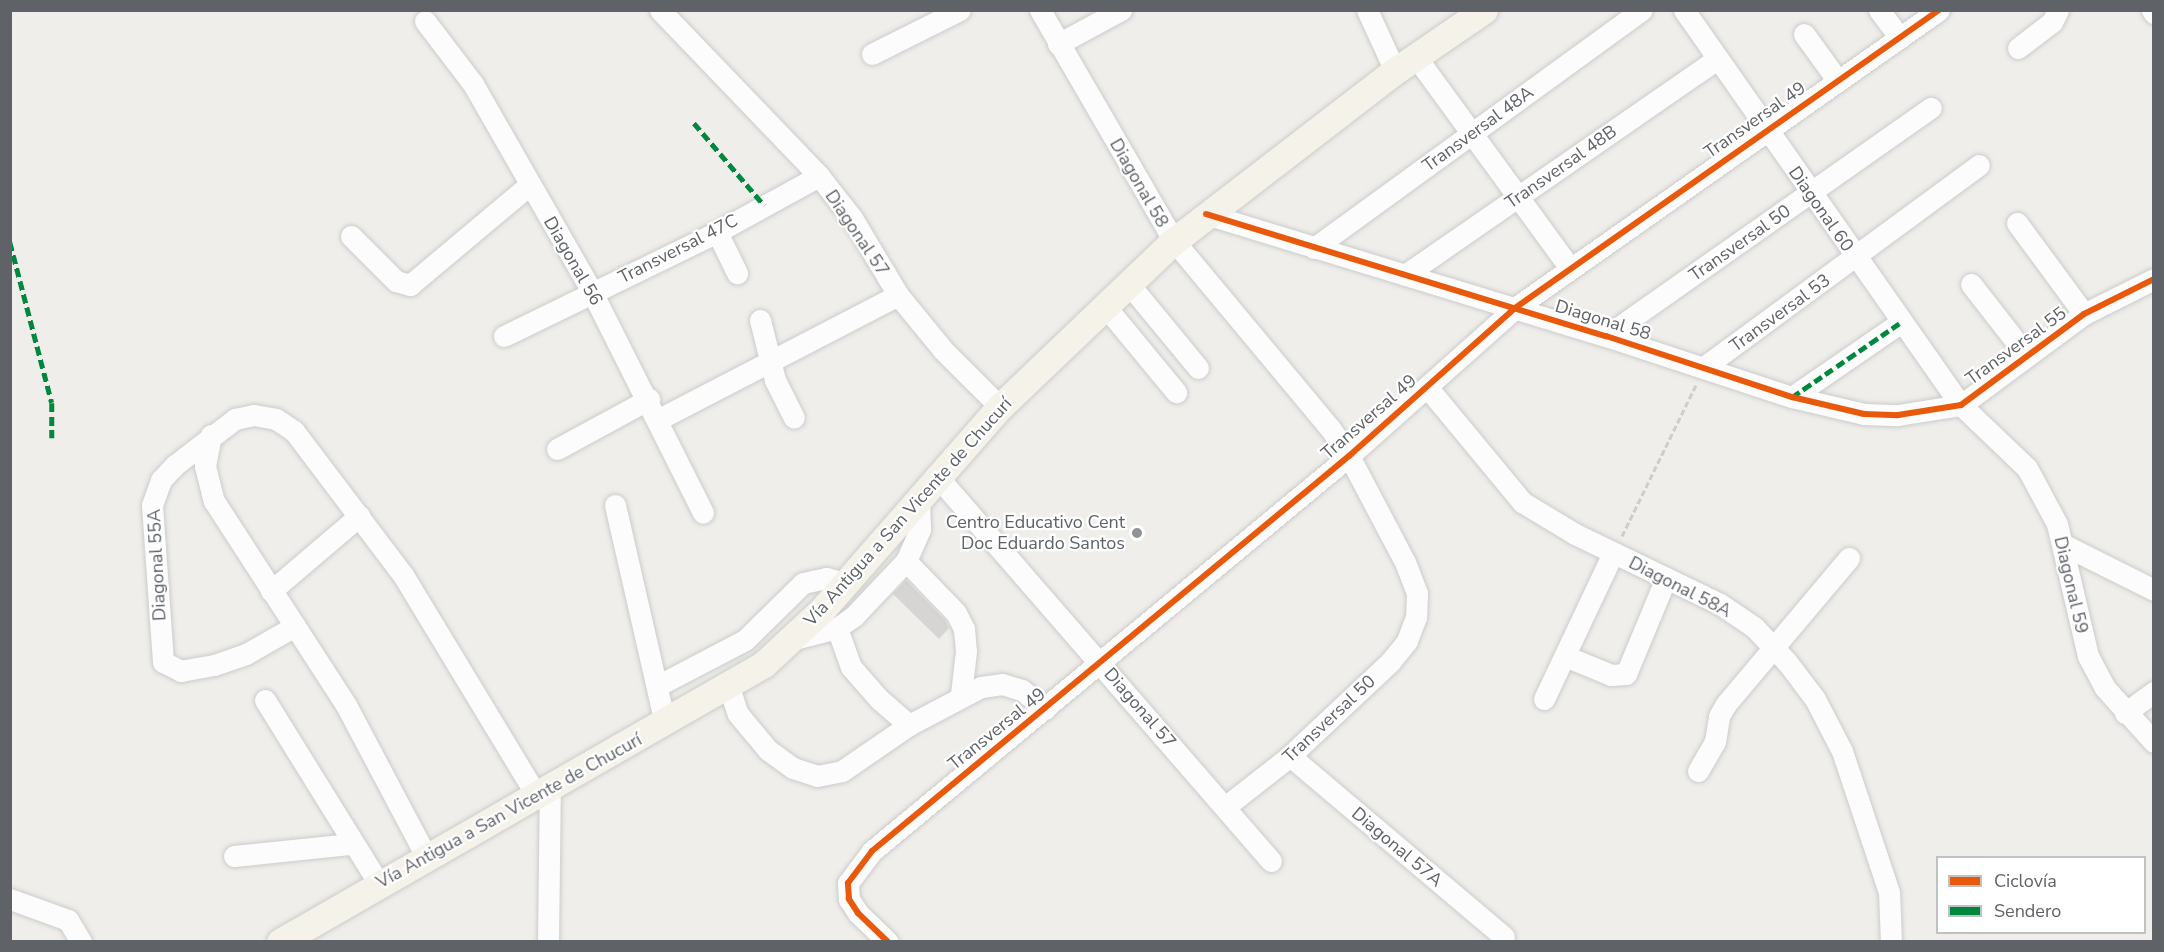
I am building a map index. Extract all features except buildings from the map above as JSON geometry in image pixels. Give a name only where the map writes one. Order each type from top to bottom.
[{"type":"main road","name":"Vía Antigua a San Vicente de Chucurí","points":[[280,942],[542,788],[729,687],[794,639],[928,485],[1000,407],[1128,283],[1206,214],[1406,64],[1483,11]]},
{"type":"street","name":"Diagonal 57","points":[[660,10],[819,176],[852,218],[898,295],[943,350],[1000,407]]},
{"type":"street","points":[[872,54],[960,10]]},
{"type":"street","name":"Diagonal 58","points":[[1040,10],[1174,242],[1330,428],[1349,456],[1405,562],[1417,593],[1416,617]]},
{"type":"street","points":[[1058,44],[1121,10]]},
{"type":"street","points":[[1366,10],[1406,64],[1473,133],[1569,267]]},
{"type":"street","name":"Transversal 48A","points":[[1314,248],[1642,10]]},
{"type":"street","name":"Diagonal 60","points":[[1684,10],[1856,259],[1961,405]]},
{"type":"street","points":[[1879,10],[1900,38]]},
{"type":"street","name":"Transversal 49","points":[[888,942],[858,913],[849,899],[848,883],[872,851],[1349,456],[1515,308],[1569,267],[1940,10]]},
{"type":"street","points":[[2018,48],[2052,22],[2058,10]]},
{"type":"street","name":"Diagonal 56","points":[[425,21],[473,84],[528,186],[592,292],[659,418],[703,513]]},
{"type":"street","points":[[1804,34],[1838,81]]},
{"type":"street","name":"Transversal 48B","points":[[1405,275],[1717,59]]},
{"type":"street","name":"Transversal 50","points":[[1606,336],[1931,108]]},
{"type":"street","points":[[1856,259],[1979,165]]},
{"type":"street","name":"Transversal 47C","points":[[504,336],[717,232],[819,176]]},
{"type":"street","points":[[351,236],[396,280],[415,283],[528,186]]},
{"type":"street","name":"Diagonal 58","points":[[1206,214],[1606,336],[1792,397],[1864,414],[1898,415],[1961,405]]},
{"type":"street","points":[[2017,223],[2084,314]]},
{"type":"street","points":[[717,232],[737,273]]},
{"type":"street","name":"Transversal 53","points":[[1704,368],[1856,259]]},
{"type":"street","name":"Transversal 55","points":[[1961,405],[2084,314],[2154,279]]},
{"type":"street","points":[[1128,283],[1198,368]]},
{"type":"street","points":[[1971,284],[2027,356]]},
{"type":"street","points":[[659,418],[898,295]]},
{"type":"street","points":[[1105,306],[1176,392]]},
{"type":"street","points":[[760,320],[772,358],[775,380],[794,418]]},
{"type":"street","points":[[1792,397],[1901,322]]},
{"type":"street","name":"Diagonal 58A","points":[[1427,387],[1522,502],[1543,517],[1720,604],[1754,627],[1776,649],[1815,699],[1842,751],[1889,892],[1891,942]]},
{"type":"street","points":[[557,449],[649,399]]},
{"type":"street","name":"Diagonal 59","points":[[1961,405],[2027,468],[2044,495],[2064,545],[2088,656],[2125,713],[2154,742]]},
{"type":"street","points":[[426,856],[346,705],[214,501],[205,466],[211,435],[235,419],[254,415],[276,419],[294,430],[403,575],[542,788],[548,942]]},
{"type":"street","name":"Diagonal 55A","points":[[211,435],[161,480],[152,505],[164,662],[181,671],[246,654],[295,626]]},
{"type":"street","name":"Diagonal 57","points":[[928,485],[1101,663],[1271,861]]},
{"type":"street","points":[[794,639],[837,628],[872,599],[906,561],[920,530],[928,485]]},
{"type":"street","points":[[615,506],[664,723]]},
{"type":"street","points":[[271,591],[359,516]]},
{"type":"street","points":[[2064,545],[2154,590]]},
{"type":"street","points":[[1544,699],[1613,553]]},
{"type":"street","points":[[1698,771],[1715,742],[1722,710],[1776,649],[1849,558]]},
{"type":"street","points":[[906,561],[956,613],[964,629],[966,651],[961,694]]},
{"type":"street","points":[[657,686],[745,640],[802,583],[826,578],[845,583]]},
{"type":"street","points":[[1565,656],[1611,675],[1626,674],[1665,578]]},
{"type":"street","name":"Transversal 50","points":[[1225,807],[1290,756],[1390,662],[1407,641],[1416,617]]},
{"type":"street","points":[[837,628],[851,666],[879,699],[909,725]]},
{"type":"street","points":[[729,687],[738,714],[768,750],[794,768],[817,776],[842,771],[909,725],[961,694],[1002,684],[1022,690],[1045,709]]},
{"type":"street","points":[[2125,713],[2154,692]]},
{"type":"street","points":[[265,700],[351,844],[379,884]]},
{"type":"street","name":"Diagonal 57A","points":[[1290,756],[1504,937]]},
{"type":"street","points":[[234,856],[351,844]]},
{"type":"street","points":[[10,899],[68,920],[81,942]]},
{"type":"path","points":[[1613,553],[1704,368]]},
{"type":"marked path","points":[[694,123],[764,205]]},
{"type":"marked path","points":[[10,242],[52,403],[52,438]]},
{"type":"marked path","points":[[1792,397],[1901,322]]},
{"type":"cycle path","points":[[888,942],[858,913],[849,899],[848,883],[872,851],[1349,456],[1515,308],[1939,10]]},
{"type":"cycle path","points":[[1206,214],[1606,336],[1792,397],[1864,414],[1898,415],[1961,405],[2084,314],[2154,279]]},
{"type":"place","name":"Centro Educativo Cent Doc Eduardo Santos","points":[[1137,533]]}]
